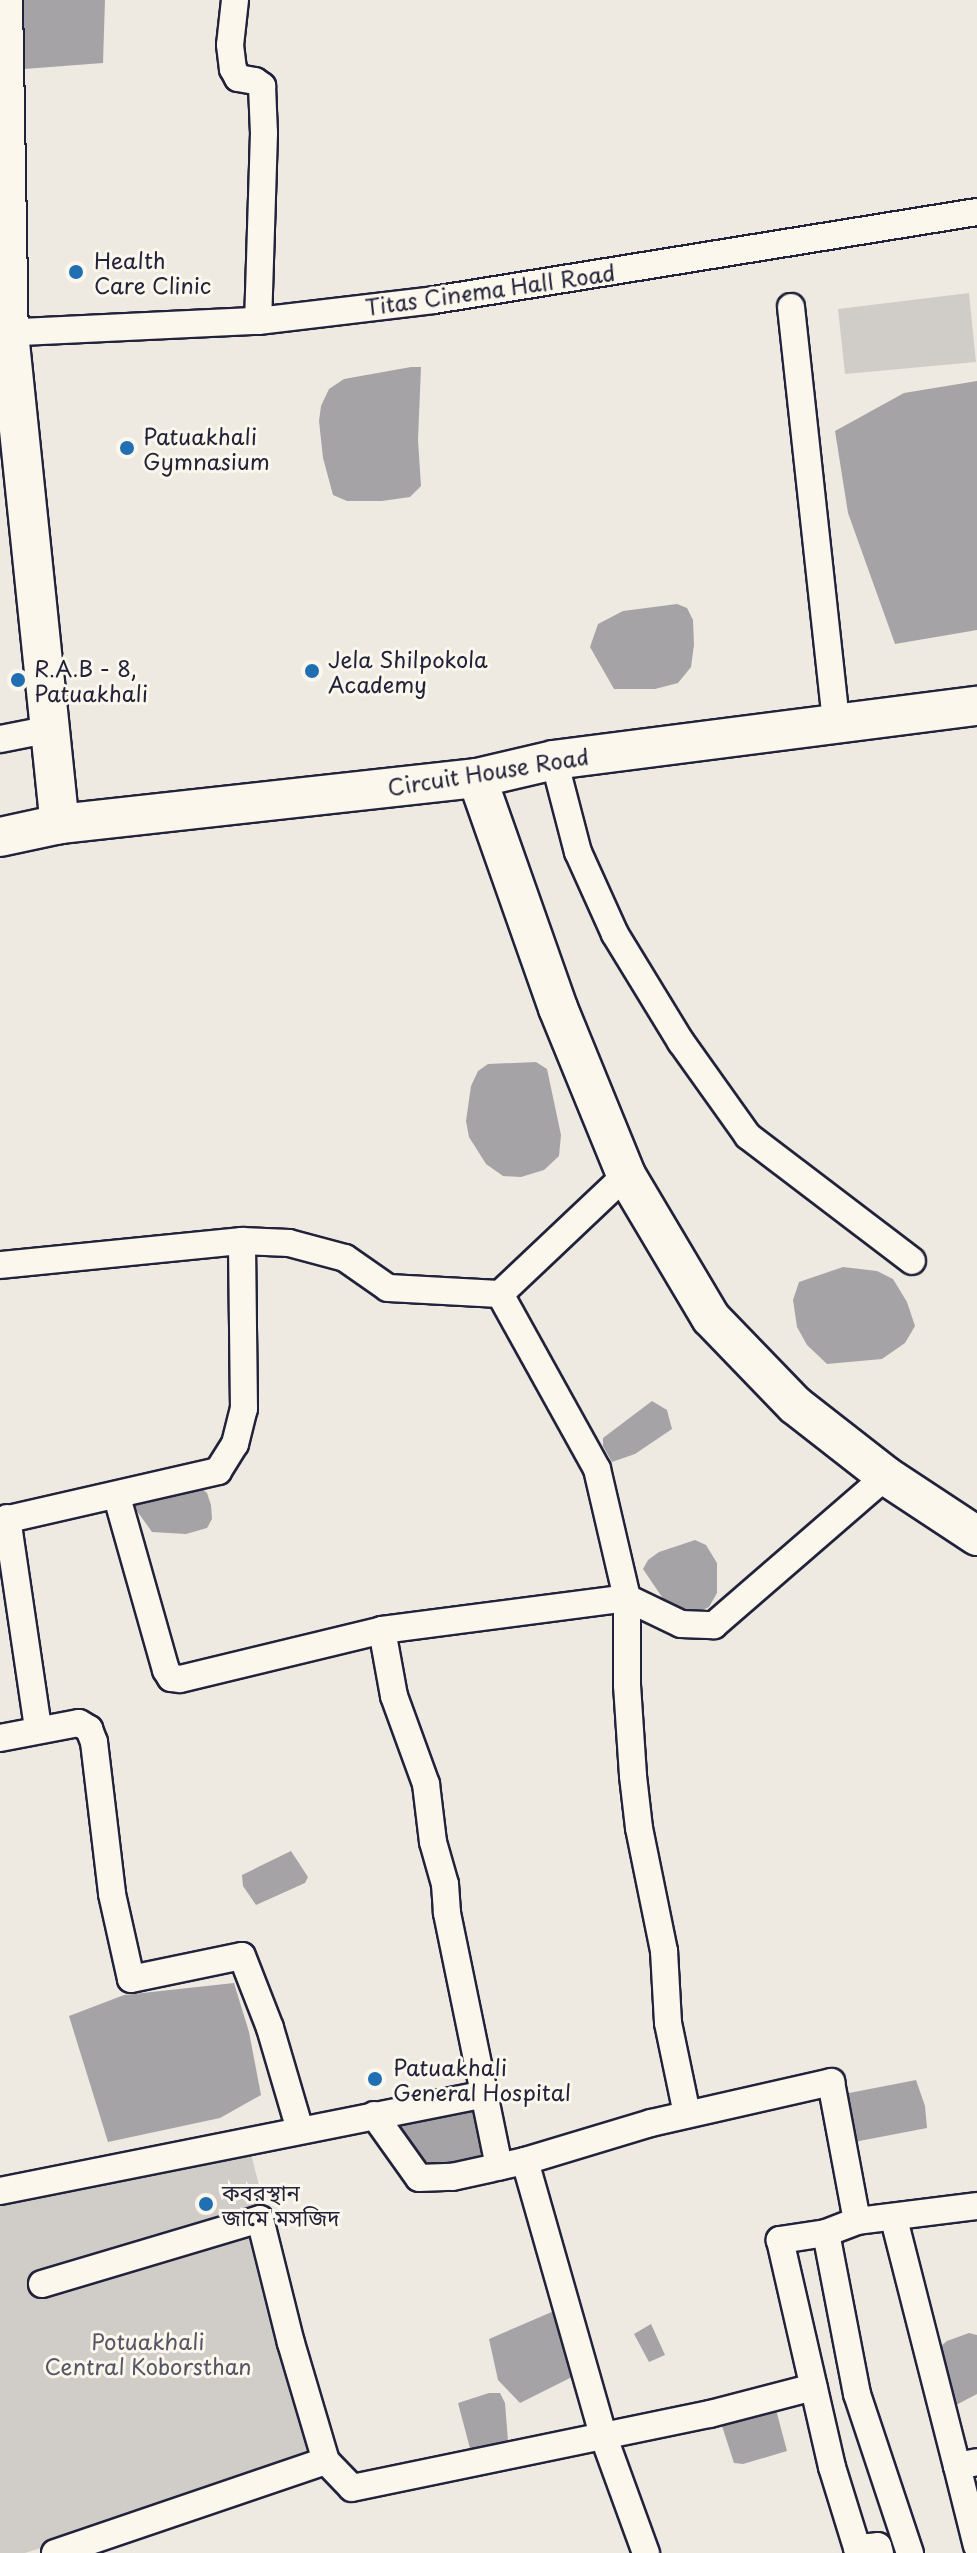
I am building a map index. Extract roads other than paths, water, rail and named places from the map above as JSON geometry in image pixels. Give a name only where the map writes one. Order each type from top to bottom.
[{"type":"street","points":[[3,0],[5,333],[60,824]]},
{"type":"street","points":[[235,0],[230,45],[233,69],[238,78],[255,81],[262,86],[264,133],[258,321]]},
{"type":"street","name":"Titas Cinema Hall Road","points":[[5,333],[258,321],[434,300],[977,212]]},
{"type":"street","points":[[791,307],[836,723]]},
{"type":"street","name":"Circuit House Road","points":[[0,837],[60,824],[477,778],[554,760],[977,706]]},
{"type":"street","points":[[0,739],[51,729]]},
{"type":"street","points":[[554,760],[578,852],[615,934],[681,1042],[748,1136],[912,1261]]},
{"type":"street","points":[[477,778],[558,1008],[626,1175],[711,1318],[795,1405],[886,1476],[977,1536]]},
{"type":"street","points":[[0,1265],[242,1241],[289,1243],[345,1258],[388,1288],[500,1294],[626,1175]]},
{"type":"street","points":[[38,1729],[4,1520],[117,1497],[218,1471],[235,1444],[244,1409],[242,1241]]},
{"type":"street","points":[[500,1294],[597,1469],[627,1598],[627,1685],[639,1828],[664,1951],[668,2023],[687,2114]]},
{"type":"street","points":[[117,1497],[166,1670],[171,1678],[382,1630],[627,1598],[681,1624],[714,1625],[886,1476]]},
{"type":"street","points":[[382,1630],[394,1696],[426,1784],[433,1842],[445,1884],[447,1913],[499,2167]]},
{"type":"street","points":[[0,1738],[79,1723],[89,1729],[94,1742],[107,1867],[131,1979],[242,1956],[270,2028],[300,2130]]},
{"type":"street","points":[[374,2115],[419,2178],[452,2177],[525,2161],[687,2114],[831,2082],[857,2221]]},
{"type":"street","points":[[0,2191],[484,2094]]},
{"type":"street","points":[[525,2161],[603,2435],[646,2553]]},
{"type":"street","points":[[880,2553],[878,2546],[857,2548],[832,2467],[780,2240],[826,2233],[857,2221],[977,2206]]},
{"type":"street","points":[[42,2284],[260,2219],[291,2343],[326,2461],[352,2488],[710,2414],[814,2387]]},
{"type":"street","points":[[896,2227],[967,2464],[977,2546]]},
{"type":"street","points":[[826,2233],[857,2394],[910,2553]]},
{"type":"street","points":[[55,2553],[326,2461]]},
{"type":"place","name":"Health Care Clinic","points":[[76,272]]},
{"type":"place","name":"Patuakhali Gymnasium","points":[[127,448]]},
{"type":"place","name":"Jela Shilpokola Academy","points":[[312,671]]},
{"type":"place","name":"R.A.B - 8, Patuakhali","points":[[18,680]]},
{"type":"place","name":"Patuakhali General Hospital","points":[[375,2079]]},
{"type":"place","name":"কবরস্থান জামে মসজিদ","points":[[206,2204]]},
{"type":"park label","name":"Potuakhali Central Koborsthan","points":[[148,2352]]}]
